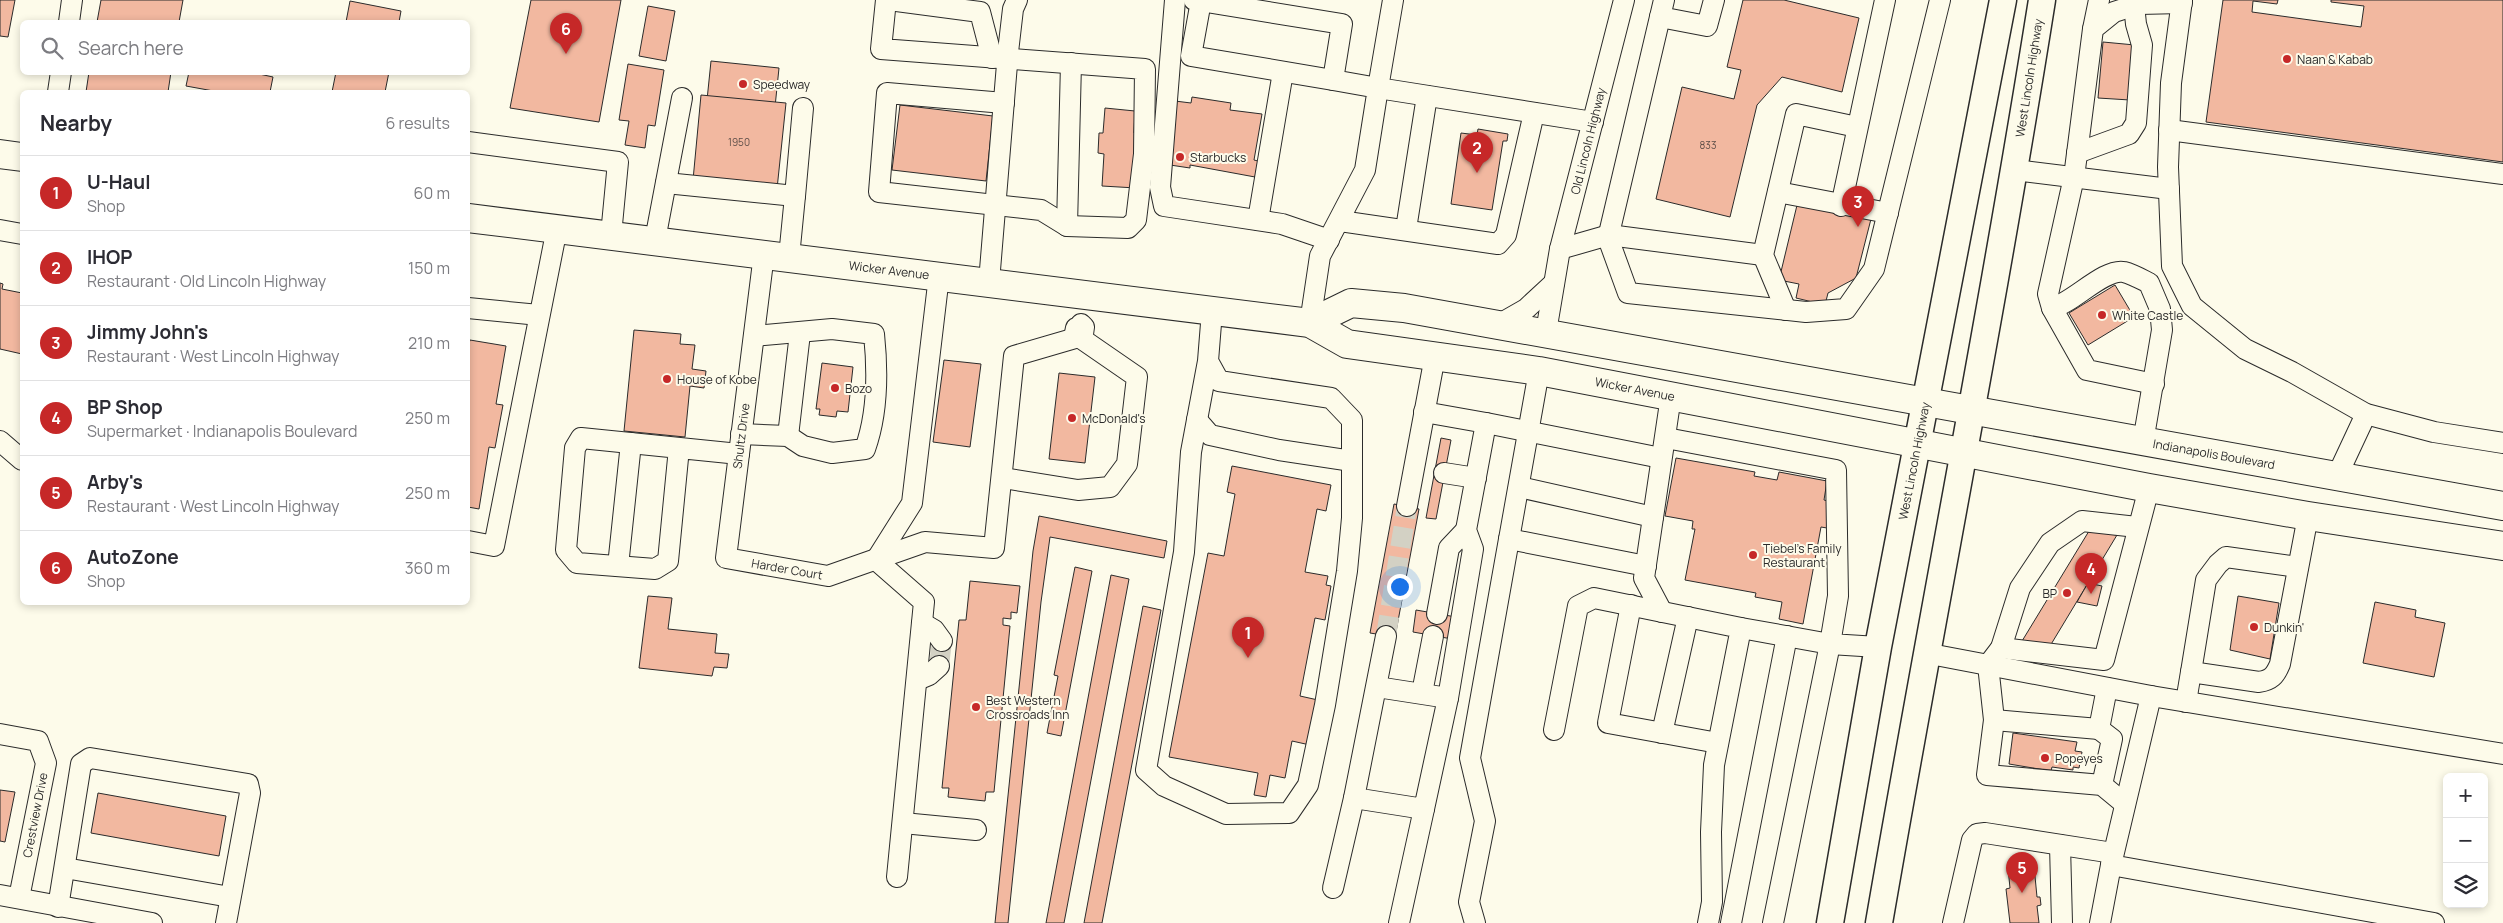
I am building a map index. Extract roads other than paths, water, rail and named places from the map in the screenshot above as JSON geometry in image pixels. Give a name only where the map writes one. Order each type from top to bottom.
[{"type":"highway","points":[[0,154],[20,157]]},
{"type":"highway","name":"Wicker Avenue","points":[[470,218],[611,234],[1310,323],[1347,344],[1539,371],[1963,453]]},
{"type":"highway","points":[[1310,323],[1351,303],[1404,308],[1925,401]]},
{"type":"highway","points":[[1435,356],[1448,342],[1518,351],[1539,350],[1546,332]]},
{"type":"highway","name":"Indianapolis Boulevard","points":[[1925,401],[2503,506]]},
{"type":"highway","points":[[1963,453],[2308,516],[2503,546]]},
{"type":"main road","name":"West Lincoln Highway","points":[[1830,923],[1878,648],[2003,0]]},
{"type":"main road","name":"West Lincoln Highway","points":[[1878,923],[1925,653],[2015,170],[2042,0]]},
{"type":"street","points":[[69,20],[72,0]]},
{"type":"street","points":[[989,282],[995,205],[1004,103],[999,58],[980,12],[888,0],[881,49],[999,58],[1071,63],[1145,69],[1144,154],[1136,220],[1128,228],[1067,226],[1041,210],[995,205],[879,192],[887,93],[1004,103]]},
{"type":"street","points":[[999,58],[1017,0]]},
{"type":"street","points":[[1175,0],[1160,188],[1164,206],[1282,224],[1329,240]]},
{"type":"street","points":[[1333,80],[1342,24],[1197,0],[1192,56],[1426,96],[1593,122]]},
{"type":"street","points":[[1310,323],[1320,256],[1365,170],[1393,0]]},
{"type":"street","name":"Old Lincoln Highway","points":[[1546,332],[1560,249],[1624,0]]},
{"type":"street","points":[[1714,0],[1708,26],[1662,9],[1608,238],[1628,293],[1806,312],[1846,309],[1874,269],[1940,0]]},
{"type":"street","points":[[1840,206],[1885,0]]},
{"type":"street","points":[[2099,0],[2093,29],[2074,177],[2048,294],[2052,308],[2087,370],[2154,384]]},
{"type":"street","points":[[2093,29],[2114,12],[2134,6],[2182,2],[2171,83],[2168,189],[2172,266],[2192,306],[2245,350],[2292,372],[2366,414],[2434,432],[2503,443]]},
{"type":"street","points":[[2077,153],[2129,134],[2136,123],[2142,45],[2136,24],[2134,6]]},
{"type":"street","points":[[1067,226],[1071,63]]},
{"type":"street","points":[[1258,220],[1283,72]]},
{"type":"street","points":[[58,90],[61,75]]},
{"type":"street","points":[[1406,230],[1426,96]]},
{"type":"street","points":[[655,240],[682,98]]},
{"type":"street","name":"Shultz Drive","points":[[726,558],[754,336],[795,196],[803,108]]},
{"type":"street","points":[[1340,221],[1498,244],[1506,235],[1534,113]]},
{"type":"street","points":[[1777,309],[1763,255],[1796,114],[1857,127]]},
{"type":"street","points":[[2169,130],[2503,174]]},
{"type":"street","points":[[470,142],[618,162],[611,234]]},
{"type":"street","points":[[2015,170],[2168,189]]},
{"type":"street","points":[[666,182],[795,196]]},
{"type":"street","points":[[1778,192],[1840,206],[1888,214]]},
{"type":"street","points":[[470,541],[494,546],[558,228]]},
{"type":"street","points":[[0,230],[20,234]]},
{"type":"street","points":[[1560,249],[1609,234],[1763,255]]},
{"type":"street","points":[[2052,308],[2063,305],[2106,276],[2122,272],[2149,283],[2160,309],[2162,330],[2143,442]]},
{"type":"street","points":[[897,878],[924,602],[876,560],[912,503],[939,276]]},
{"type":"street","points":[[1498,325],[1526,309],[1554,283]]},
{"type":"street","points":[[1080,331],[1088,295]]},
{"type":"street","points":[[470,308],[539,315]]},
{"type":"street","points":[[1208,361],[1219,381],[1331,398],[1352,420],[1352,518],[1348,571],[1325,704],[1308,785],[1289,813],[1226,814],[1164,786],[1146,770],[1184,552],[1191,452],[1208,361],[1212,310]]},
{"type":"street","points":[[741,434],[788,436],[803,446],[832,453],[865,449],[871,432],[878,367],[874,334],[832,330],[754,336]]},
{"type":"street","points":[[1080,331],[1137,377],[1127,464],[1110,487],[1078,490],[1003,478],[1014,356],[1080,331]]},
{"type":"street","points":[[788,436],[800,333]]},
{"type":"street","points":[[1407,506],[1435,356]]},
{"type":"street","points":[[1475,923],[1469,902],[1485,821],[1470,758],[1539,371]]},
{"type":"street","points":[[1662,612],[1644,578],[1671,396]]},
{"type":"street","points":[[1424,412],[1661,458]]},
{"type":"street","points":[[2337,476],[2366,414]]},
{"type":"street","points":[[1197,420],[1210,435],[1279,450],[1352,461]]},
{"type":"street","points":[[1399,923],[1448,698],[1473,549],[1466,530],[1486,423]]},
{"type":"street","points":[[679,448],[668,561],[655,569],[577,563],[566,550],[575,448],[582,438],[739,454]]},
{"type":"street","points":[[1666,438],[1836,470],[1838,596],[1830,644],[1773,923]]},
{"type":"street","points":[[0,441],[20,458]]},
{"type":"street","points":[[618,566],[631,443]]},
{"type":"street","points":[[1414,468],[1476,478]]},
{"type":"street","name":"Harder Court","points":[[726,558],[828,576],[924,542],[994,548],[1003,478]]},
{"type":"street","points":[[1519,487],[1653,517]]},
{"type":"street","points":[[2001,648],[2104,660],[2137,527],[2149,488]]},
{"type":"street","points":[[2191,672],[2259,682],[2269,680],[2276,675],[2280,664],[2308,516]]},
{"type":"street","points":[[2125,804],[2102,784],[1987,775],[1994,720],[1988,665],[2001,648],[2020,588],[2050,543],[2082,522],[2137,527]]},
{"type":"street","points":[[1437,614],[1449,548],[1466,530]]},
{"type":"street","points":[[1510,539],[1646,566]]},
{"type":"street","points":[[2186,702],[2206,580],[2218,564],[2226,557],[2298,567]]},
{"type":"street","points":[[1554,730],[1578,606],[1594,598],[1830,644],[1878,648]]},
{"type":"street","points":[[1630,606],[1608,724],[1718,743]]},
{"type":"street","points":[[1662,733],[1688,617]]},
{"type":"street","points":[[922,623],[934,630],[942,641]]},
{"type":"street","points":[[1708,923],[1712,902],[1711,832],[1714,765],[1741,628]]},
{"type":"street","points":[[1333,888],[1354,798],[1386,636]]},
{"type":"street","points":[[1422,693],[1433,636]]},
{"type":"street","points":[[1732,923],[1787,636]]},
{"type":"street","points":[[1925,653],[2151,696],[2503,754]]},
{"type":"street","points":[[916,680],[930,674],[939,666]]},
{"type":"street","points":[[1377,687],[1448,698]]},
{"type":"street","points":[[2098,729],[2107,688]]},
{"type":"street","points":[[2100,923],[2112,859],[2151,696]]},
{"type":"street","points":[[1994,720],[2098,729],[2112,739],[2102,784]]},
{"type":"street","name":"Crestview Drive","points":[[0,734],[38,741],[46,763],[9,896]]},
{"type":"street","points":[[66,913],[65,868],[81,764],[90,758],[248,784],[250,793],[226,923]]},
{"type":"street","points":[[1354,798],[1424,809]]},
{"type":"street","points":[[903,823],[976,830]]},
{"type":"street","points":[[1953,923],[1972,840],[1977,834],[1985,833],[2060,845],[2112,859],[2434,923]]},
{"type":"street","points":[[2060,845],[2062,923]]},
{"type":"street","points":[[65,868],[230,897]]},
{"type":"street","points":[[9,896],[66,913],[152,923]]},
{"type":"tunnel","points":[[1386,636],[1407,506]]},
{"type":"tunnel","points":[[939,666],[942,641]]},
{"type":"place","name":"AutoZone","points":[[566,54]]},
{"type":"place","name":"Naan & Kabab","points":[[2287,59]]},
{"type":"place","name":"Speedway","points":[[743,84]]},
{"type":"place","name":"Starbucks","points":[[1180,157]]},
{"type":"place","name":"IHOP","points":[[1477,173]]},
{"type":"place","name":"Jimmy John's","points":[[1858,227]]},
{"type":"place","name":"White Castle","points":[[2102,315]]},
{"type":"place","name":"House of Kobe","points":[[667,379]]},
{"type":"place","name":"Bozo","points":[[835,388]]},
{"type":"place","name":"McDonald's","points":[[1072,418]]},
{"type":"place","name":"Tiebel's Family Restaurant","points":[[1753,555]]},
{"type":"place","name":"BP","points":[[2067,593]]},
{"type":"place","name":"BP Shop","points":[[2091,594]]},
{"type":"place","name":"Dunkin'","points":[[2254,627]]},
{"type":"place","name":"U-Haul","points":[[1248,658]]},
{"type":"place","name":"Best Western Crossroads Inn","points":[[976,707]]},
{"type":"place","name":"Popeyes","points":[[2045,758]]},
{"type":"place","name":"Arby's","points":[[2022,893]]}]
